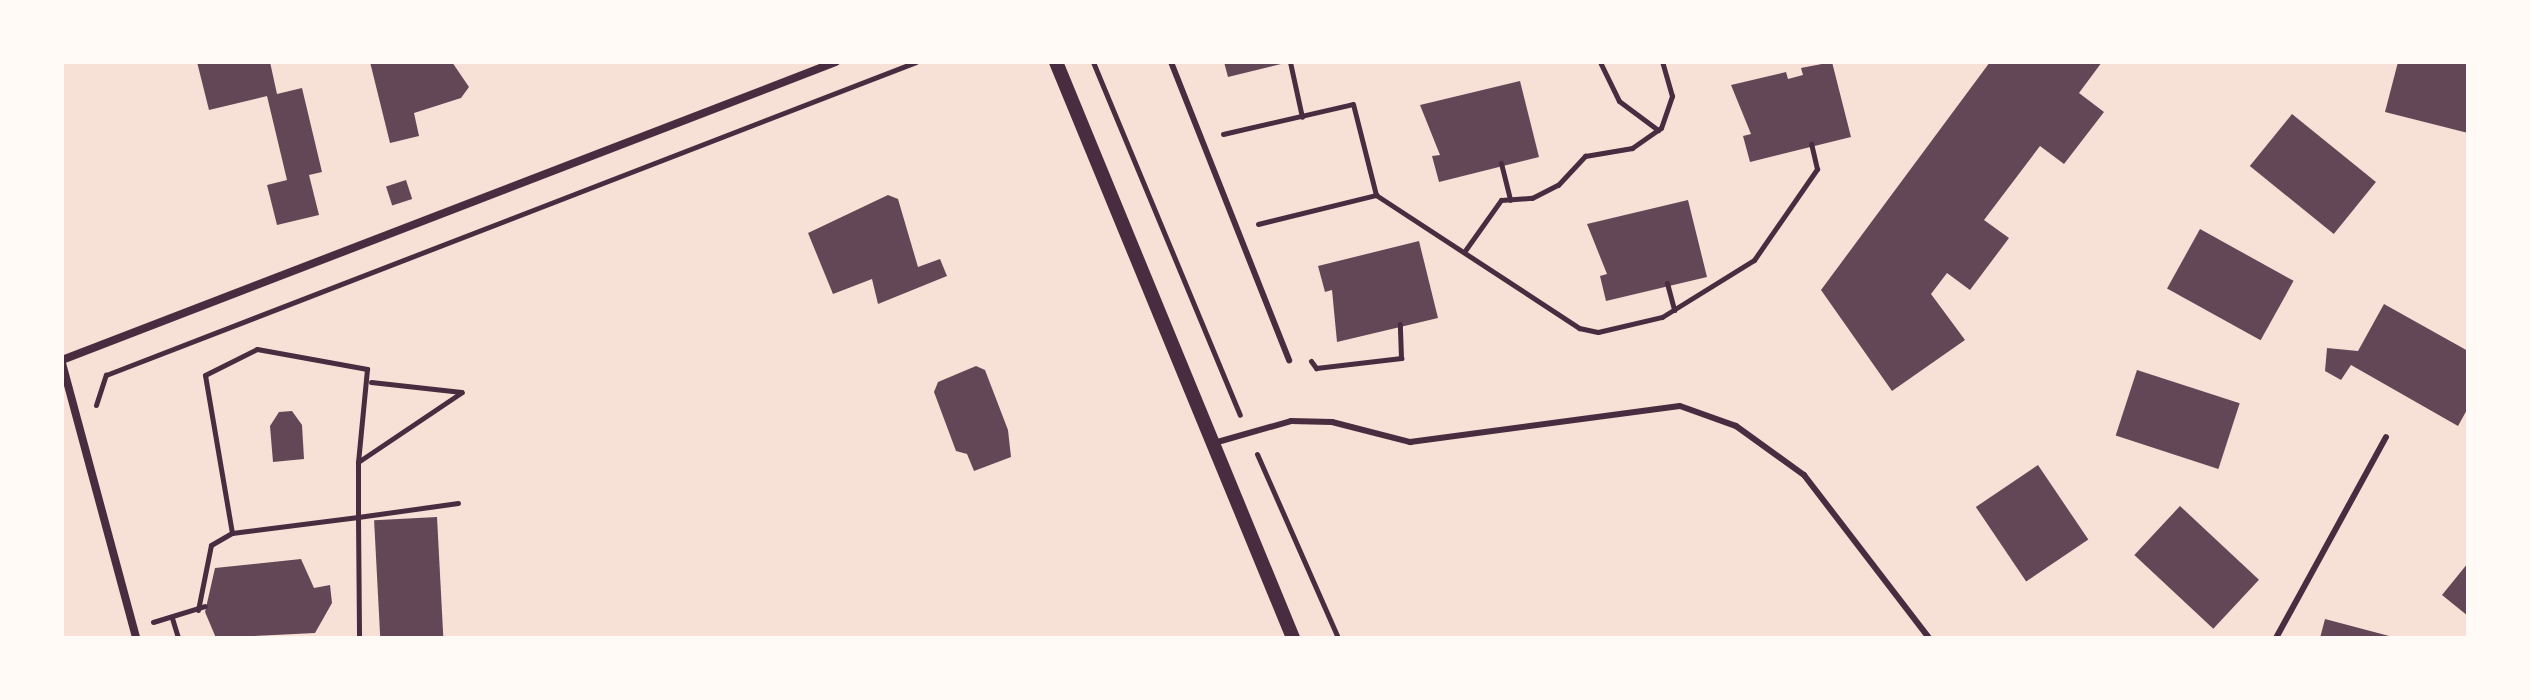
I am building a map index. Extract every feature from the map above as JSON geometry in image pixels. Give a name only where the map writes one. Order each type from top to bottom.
[{"type":"street","points":[[136,638],[62,362],[836,62]]},
{"type":"street","points":[[1056,62],[1293,638]]},
{"type":"lane","points":[[1171,62],[1289,360]]},
{"type":"lane","points":[[1214,443],[1246,429],[1332,422],[1410,442],[1680,406],[1736,426],[1804,475],[1929,638]]},
{"type":"lane","points":[[2276,638],[2386,437]]},
{"type":"path","points":[[76,410],[103,403],[98,385],[106,375],[916,62]]},
{"type":"path","points":[[1093,62],[1246,429],[1338,638]]},
{"type":"path","points":[[1290,62],[1302,117]]},
{"type":"path","points":[[1600,62],[1619,101],[1658,130]]},
{"type":"path","points":[[1464,252],[1501,200],[1558,185],[1593,152],[1632,148],[1658,130],[1672,96],[1662,62]]},
{"type":"path","points":[[1223,147],[1218,135],[1353,104],[1376,195],[1587,331],[1674,310],[1762,251],[1817,169],[1811,144]]},
{"type":"path","points":[[1501,163],[1510,200]]},
{"type":"path","points":[[1255,225],[1376,195]]},
{"type":"path","points":[[1249,211],[1261,239]]},
{"type":"path","points":[[1667,283],[1674,310]]},
{"type":"path","points":[[1307,353],[1316,368],[1401,358],[1400,324]]},
{"type":"path","points":[[232,533],[205,375],[257,349],[367,369],[371,382],[358,462],[359,638]]},
{"type":"path","points":[[358,462],[462,392],[371,382]]},
{"type":"path","points":[[198,610],[202,563],[211,545],[232,533],[458,503]]},
{"type":"path","points":[[134,626],[172,618],[205,606]]},
{"type":"path","points":[[172,618],[178,638]]},
{"type":"building","points":[[197,62],[270,62],[277,94],[302,88],[322,172],[309,175],[319,215],[277,225],[267,185],[287,180],[267,96],[209,110]]},
{"type":"building","points":[[370,62],[452,62],[469,87],[461,98],[414,113],[419,136],[390,143]]},
{"type":"building","points":[[1224,62],[1284,62],[1285,63],[1228,77]]},
{"type":"building","points":[[1832,62],[1851,137],[1750,162],[1743,136],[1751,134],[1731,85],[1786,72],[1788,79],[1803,75],[1801,68]]},
{"type":"building","points":[[1990,62],[2102,62],[2079,93],[2104,112],[2064,164],[2040,146],[1984,220],[2009,238],[1970,290],[1947,273],[1931,294],[1965,340],[1892,391],[1821,290]]},
{"type":"building","points":[[2398,62],[2468,64],[2468,133],[2385,112]]},
{"type":"building","points":[[1520,81],[1539,157],[1439,182],[1432,156],[1440,155],[1420,105]]},
{"type":"building","points":[[2292,114],[2376,182],[2334,234],[2250,166]]},
{"type":"building","points":[[406,180],[412,199],[392,206],[386,186]]},
{"type":"building","points":[[888,195],[898,199],[918,267],[940,259],[947,276],[878,304],[872,279],[833,294],[808,233]]},
{"type":"building","points":[[1688,200],[1707,277],[1606,301],[1600,276],[1607,274],[1587,224]]},
{"type":"building","points":[[2200,229],[2294,281],[2261,340],[2167,288]]},
{"type":"building","points":[[1419,241],[1438,318],[1337,342],[1332,290],[1325,292],[1318,266]]},
{"type":"building","points":[[2384,304],[2468,351],[2468,408],[2458,426],[2351,365],[2341,380],[2325,371],[2327,348],[2358,351]]},
{"type":"building","points":[[976,366],[985,370],[1008,430],[1011,457],[974,471],[967,454],[956,451],[934,392],[938,382]]},
{"type":"building","points":[[2137,370],[2240,403],[2218,469],[2116,436]]},
{"type":"building","points":[[292,411],[302,425],[304,459],[273,462],[270,426],[279,412]]},
{"type":"building","points":[[2038,465],[2088,540],[2026,582],[1976,507]]},
{"type":"building","points":[[2180,506],[2259,580],[2213,629],[2134,555]]},
{"type":"building","points":[[437,517],[443,638],[380,638],[374,520]]},
{"type":"building","points":[[301,559],[314,588],[330,585],[332,603],[315,633],[216,638],[205,612],[215,568]]},
{"type":"building","points":[[2468,563],[2468,616],[2442,595]]},
{"type":"building","points":[[2325,619],[2393,637],[2393,638],[2320,638]]}]
